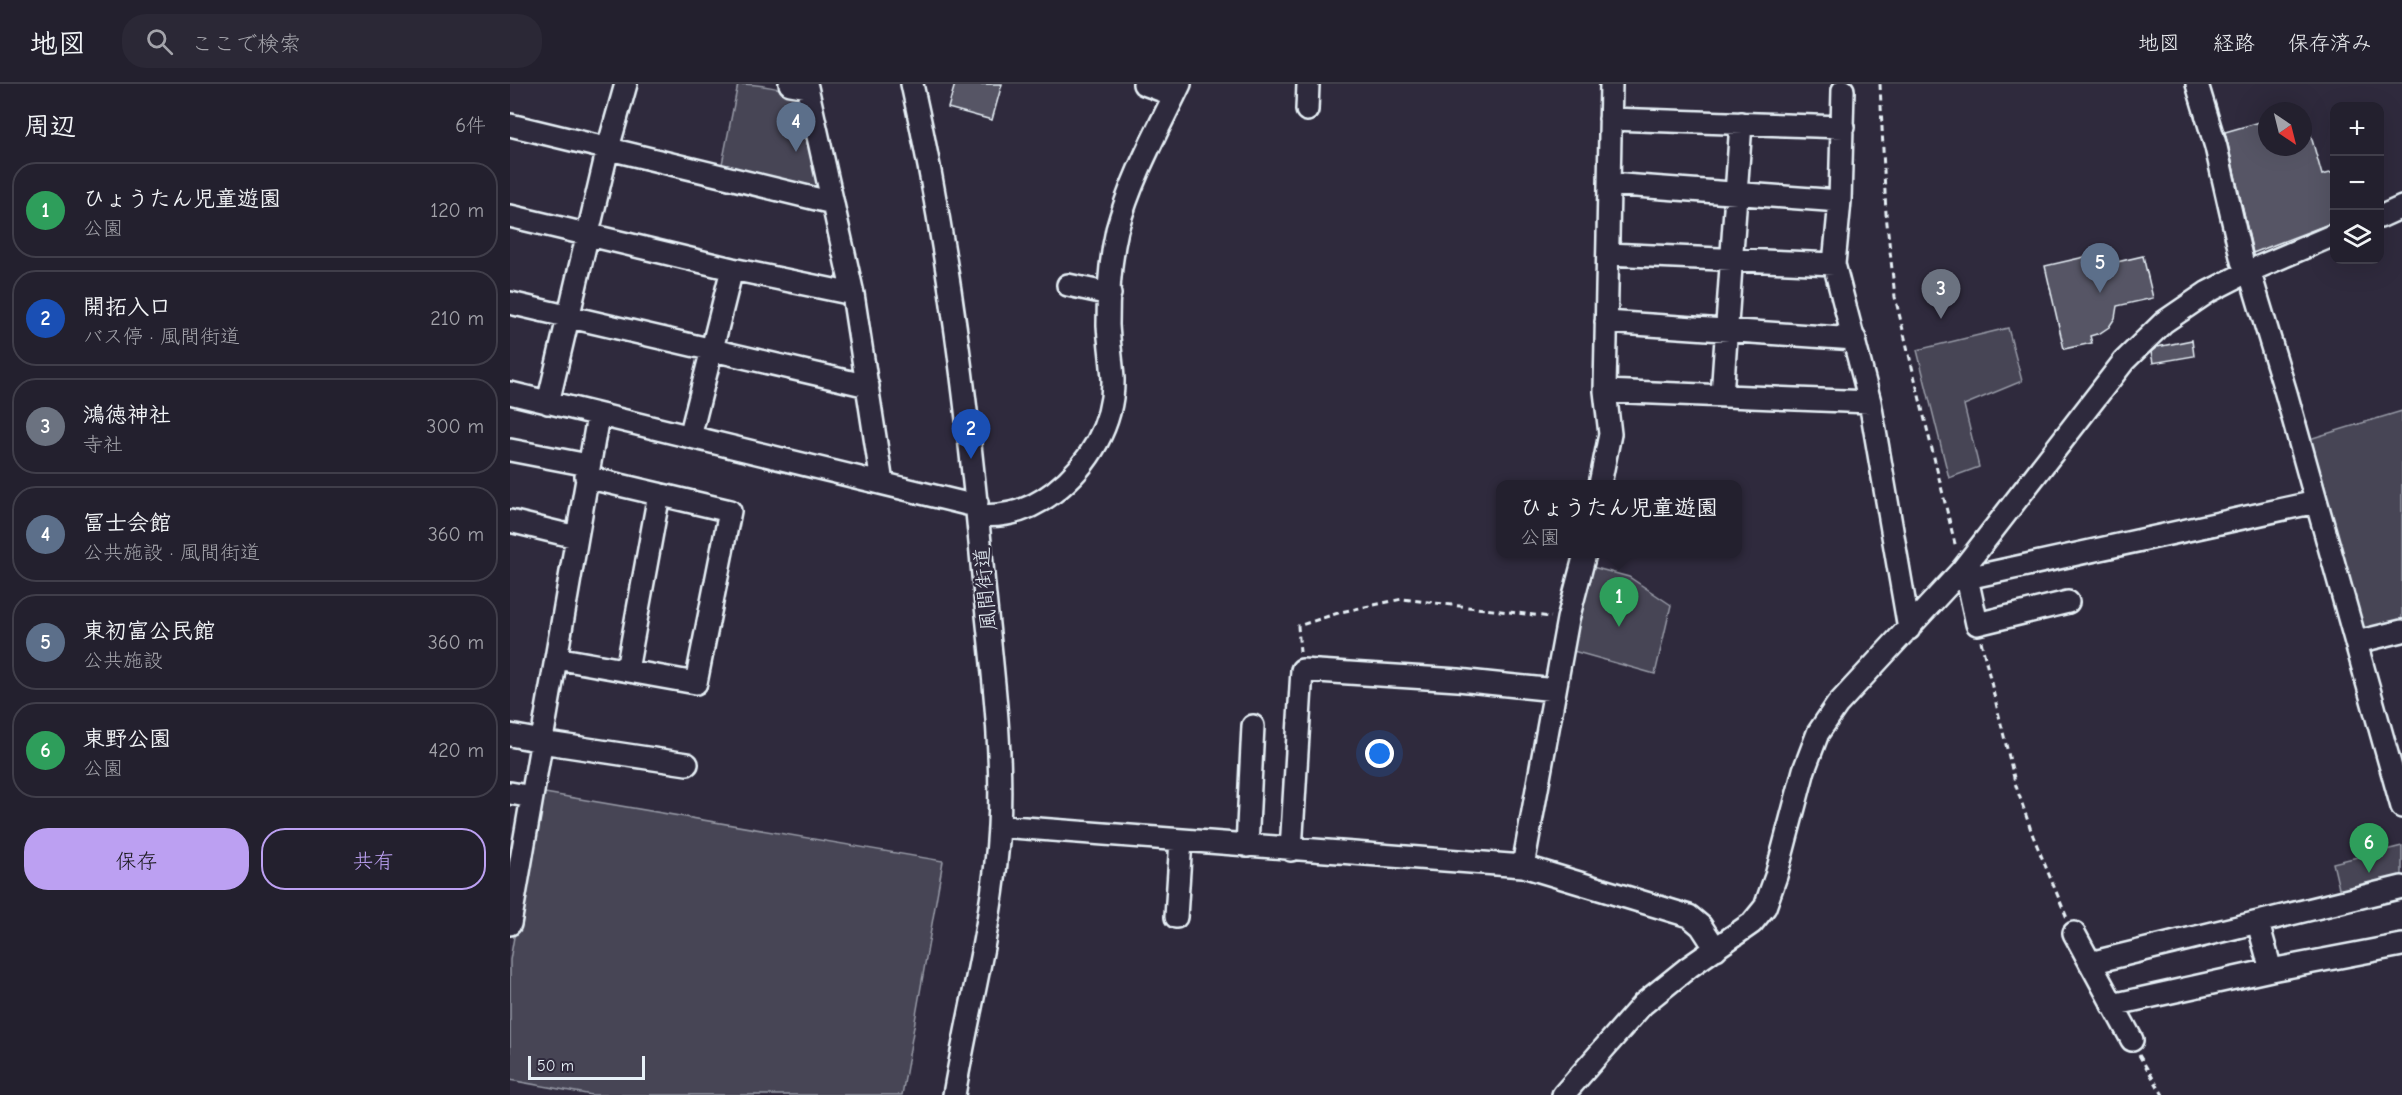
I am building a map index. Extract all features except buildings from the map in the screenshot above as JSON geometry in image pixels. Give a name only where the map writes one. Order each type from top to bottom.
[{"type":"street","points":[[548,403],[608,148],[626,84]]},
{"type":"street","points":[[790,84],[807,87],[853,294],[882,483]]},
{"type":"street","name":"風間街道","points":[[912,84],[925,142],[951,289],[978,509],[1000,765],[999,826],[990,914],[954,1095]]},
{"type":"street","points":[[510,393],[967,504],[995,517],[1018,512],[1048,496],[1064,484],[1089,458],[1104,427],[1113,382],[1108,325],[1110,273],[1117,230],[1136,172],[1177,90],[1144,84]]},
{"type":"street","points":[[1307,111],[1308,84]]},
{"type":"street","points":[[1601,480],[1610,434],[1605,391],[1611,84]]},
{"type":"street","points":[[2198,84],[2216,147],[2242,261],[2279,370],[2357,642],[2396,765],[2402,807]]},
{"type":"street","points":[[1843,90],[1840,201],[1834,264],[1870,402],[1909,628]]},
{"type":"street","points":[[1610,119],[1843,127]]},
{"type":"street","points":[[1722,396],[1741,123]]},
{"type":"street","points":[[510,125],[833,203]]},
{"type":"street","points":[[1609,184],[1840,201]]},
{"type":"street","points":[[2384,215],[2402,207]]},
{"type":"street","points":[[510,216],[732,269],[853,294]]},
{"type":"street","points":[[1563,1095],[1643,1004],[1689,967],[1752,923],[1765,907],[1776,876],[1804,770],[1818,733],[1837,705],[1909,628],[1964,574],[2124,361],[2164,322],[2208,292],[2247,272],[2330,237]]},
{"type":"street","points":[[1608,254],[1834,264]]},
{"type":"street","points":[[690,437],[732,269]]},
{"type":"street","points":[[1068,285],[1110,294]]},
{"type":"street","points":[[510,303],[868,386]]},
{"type":"street","points":[[1606,322],[1855,339]]},
{"type":"street","points":[[1605,391],[1870,402]]},
{"type":"street","points":[[510,924],[598,416]]},
{"type":"street","points":[[510,450],[659,494],[730,511],[696,683],[556,658]]},
{"type":"street","points":[[627,670],[659,494]]},
{"type":"street","points":[[1964,574],[2316,502]]},
{"type":"street","points":[[510,521],[576,537]]},
{"type":"street","points":[[1522,866],[1568,619],[1584,558]]},
{"type":"street","points":[[1964,574],[1977,624],[2068,602]]},
{"type":"street","points":[[2357,642],[2402,631]]},
{"type":"street","points":[[1291,850],[1302,670],[1458,680],[1555,690]]},
{"type":"street","points":[[1247,846],[1253,726]]},
{"type":"street","points":[[510,735],[687,764]]},
{"type":"street","points":[[510,793],[532,797]]},
{"type":"street","points":[[999,826],[1522,866],[1689,916],[1701,926],[1716,949]]},
{"type":"street","points":[[1176,917],[1180,840]]},
{"type":"street","points":[[2090,963],[2402,887]]},
{"type":"street","points":[[2258,923],[2271,970]]},
{"type":"street","points":[[2074,933],[2132,1040]]},
{"type":"street","points":[[2112,1005],[2271,970],[2402,945]]},
{"type":"path","points":[[1880,84],[1886,214],[1895,297],[1964,574]]},
{"type":"path","points":[[1302,670],[1298,626],[1341,612],[1402,599],[1568,619]]},
{"type":"path","points":[[1977,624],[2016,786],[2033,836],[2074,933]]},
{"type":"path","points":[[2132,1040],[2163,1095]]},
{"type":"shaded area","points":[[738,84],[781,89],[801,99],[820,193],[721,169]]},
{"type":"shaded area","points":[[2008,328],[2022,381],[1964,405],[1979,467],[1949,478],[1917,350]]},
{"type":"shaded area","points":[[2402,411],[2402,624],[2360,635],[2306,440]]},
{"type":"shaded area","points":[[1585,565],[1629,577],[1671,605],[1655,674],[1566,649]]},
{"type":"shaded area","points":[[539,792],[943,861],[902,1095],[592,1095],[510,1080],[510,960]]},
{"type":"shaded area","points":[[2402,846],[2402,883],[2341,897],[2333,863]]},
{"type":"place","name":"冨士会館","points":[[796,152]]},
{"type":"place","name":"東初富公民館","points":[[2100,293]]},
{"type":"place","name":"鴻徳神社","points":[[1941,319]]},
{"type":"place","name":"開拓入口","points":[[971,459]]},
{"type":"place","name":"ひょうたん児童遊園","points":[[1619,627]]},
{"type":"place","name":"東野公園","points":[[2369,873]]}]
